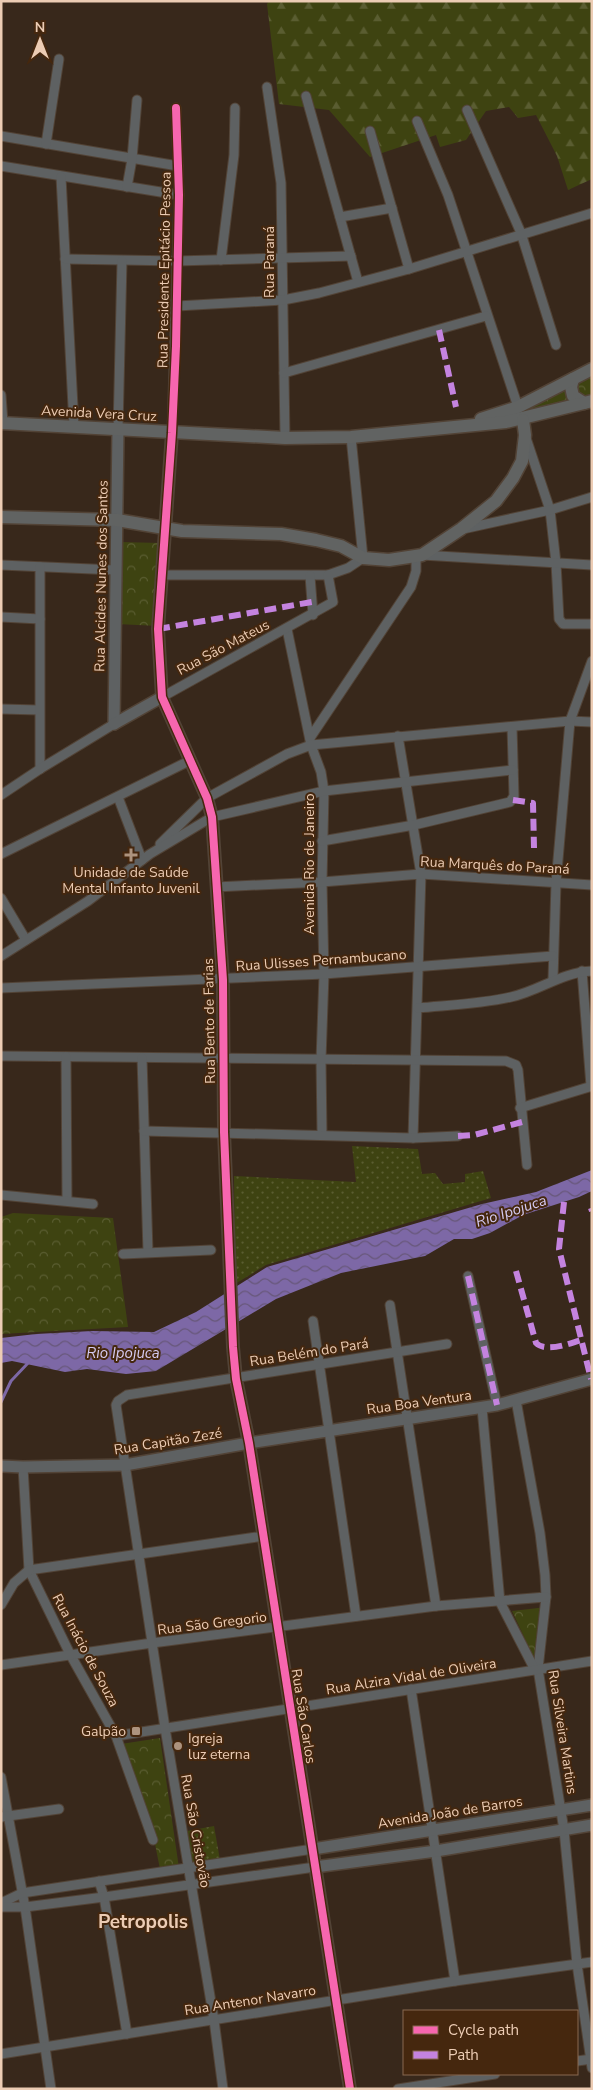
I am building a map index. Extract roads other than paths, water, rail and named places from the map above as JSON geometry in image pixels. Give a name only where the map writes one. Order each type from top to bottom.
[{"type":"main road","points":[[520,413],[592,369]]},
{"type":"main road","points":[[573,379],[571,387],[573,396],[588,402]]},
{"type":"main road","points":[[520,413],[588,402]]},
{"type":"main road","name":"Avenida Vera Cruz","points":[[2,423],[285,438],[351,437],[452,427],[520,413]]},
{"type":"main road","points":[[1,517],[117,520],[182,531],[281,534],[341,546],[362,558],[389,560],[419,555],[461,529],[496,501],[514,478],[522,460],[525,435],[520,413]]},
{"type":"street","points":[[46,144],[59,59]]},
{"type":"street","name":"Rua Paraná","points":[[267,86],[281,182],[285,438]]},
{"type":"street","points":[[306,96],[358,282]]},
{"type":"street","points":[[127,187],[132,159],[137,100]]},
{"type":"street","name":"Rua Presidente Epitácio Pessoa","points":[[172,433],[179,195],[176,108]]},
{"type":"street","points":[[221,260],[234,155],[235,108]]},
{"type":"street","points":[[467,110],[522,233],[556,345]]},
{"type":"street","points":[[418,121],[448,195],[486,316],[520,413]]},
{"type":"street","points":[[370,131],[409,269]]},
{"type":"street","points":[[1,136],[178,166]]},
{"type":"street","points":[[1,166],[179,195]]},
{"type":"street","points":[[61,177],[74,426]]},
{"type":"street","points":[[340,216],[392,208]]},
{"type":"street","points":[[177,306],[283,300],[319,293],[409,269],[592,213]]},
{"type":"street","points":[[66,259],[176,261],[351,256]]},
{"type":"street","points":[[118,429],[122,261]]},
{"type":"street","points":[[284,373],[486,316]]},
{"type":"street","points":[[1,395],[2,423]]},
{"type":"street","name":"Rua Alcides Nunes dos Santos","points":[[114,724],[118,429]]},
{"type":"street","points":[[162,696],[158,629],[172,433]]},
{"type":"street","points":[[525,435],[550,510],[556,563],[559,619],[563,624],[592,624]]},
{"type":"street","points":[[162,575],[328,575],[348,568],[362,558],[351,437]]},
{"type":"street","points":[[461,529],[550,510],[592,497]]},
{"type":"street","points":[[310,742],[411,586],[419,555],[592,565]]},
{"type":"street","points":[[1,565],[115,570]]},
{"type":"street","points":[[40,567],[40,768]]},
{"type":"street","name":"Rua São Mateus","points":[[1,795],[40,768],[162,696],[288,629],[333,602],[328,575]]},
{"type":"street","points":[[310,576],[313,615]]},
{"type":"street","points":[[1,617],[40,619]]},
{"type":"street","name":"Avenida Rio de Janeiro","points":[[288,629],[310,742],[321,772],[324,791],[322,841],[324,974],[321,1060],[322,1134]]},
{"type":"street","points":[[554,979],[556,883],[570,721],[592,661]]},
{"type":"street","name":"Rua Bento de Farias","points":[[162,696],[207,798],[212,818],[223,980],[222,1060],[233,1347]]},
{"type":"street","points":[[1,709],[39,710]]},
{"type":"street","points":[[150,854],[207,798],[310,742],[570,721],[592,722]]},
{"type":"street","points":[[322,841],[414,824],[513,800],[512,727]]},
{"type":"street","points":[[398,736],[422,874],[418,1008],[414,1061],[413,1138]]},
{"type":"street","points":[[1,854],[191,760]]},
{"type":"street","points":[[1,956],[88,901],[150,854],[212,818],[324,791],[513,770]]},
{"type":"street","points":[[118,797],[142,860]]},
{"type":"street","name":"Rua Marquês do Paraná","points":[[216,887],[322,882],[422,874],[592,885]]},
{"type":"street","points":[[1,898],[26,940]]},
{"type":"street","name":"Rua Ulisses Pernambucano","points":[[1,988],[223,980],[553,956]]},
{"type":"street","points":[[418,1008],[511,997],[541,987],[554,979],[587,971],[592,1086],[520,1108]]},
{"type":"street","points":[[1,1056],[506,1062],[516,1065],[519,1074],[520,1108],[527,1165]]},
{"type":"street","points":[[66,1057],[67,1200]]},
{"type":"street","points":[[142,1058],[148,1252]]},
{"type":"street","points":[[144,1131],[322,1134],[413,1138],[458,1136]]},
{"type":"street","points":[[1,1195],[93,1204]]},
{"type":"street","points":[[123,1254],[211,1250]]},
{"type":"street","points":[[468,1276],[497,1405]]},
{"type":"street","points":[[390,1305],[436,1606]]},
{"type":"street","points":[[313,1321],[356,1616]]},
{"type":"street","name":"Rua Belém do Pará","points":[[118,1400],[128,1395],[447,1344]]},
{"type":"street","name":"Rua São Carlos","points":[[233,1347],[236,1379],[249,1443],[264,1536],[350,2089]]},
{"type":"street","name":"Rua Boa Ventura","points":[[249,1443],[482,1408],[592,1379]]},
{"type":"street","name":"Rua São Cristovão","points":[[118,1400],[116,1405],[152,1643],[214,2020],[223,2089]]},
{"type":"street","name":"Rua Silveira Martins","points":[[516,1400],[540,1533],[546,1598],[536,1670],[564,1830],[577,1964],[591,2062]]},
{"type":"street","points":[[482,1408],[500,1602],[536,1670]]},
{"type":"street","name":"Rua Capitão Zezé","points":[[1,1466],[23,1468],[125,1465],[249,1443]]},
{"type":"street","name":"Rua Inácio de Souza","points":[[23,1468],[29,1570],[70,1654],[116,1736],[153,1840]]},
{"type":"street","points":[[1,1604],[14,1583],[29,1570],[139,1556],[264,1536]]},
{"type":"street","name":"Rua São Gregorio","points":[[1,1665],[70,1654],[436,1606],[546,1598]]},
{"type":"street","name":"Rua Alzira Vidal de Oliveira","points":[[116,1736],[592,1661]]},
{"type":"street","points":[[411,1689],[455,1981]]},
{"type":"street","points":[[1,1777],[5,1817],[25,1908],[51,2089]]},
{"type":"street","name":"Avenida João de Barros","points":[[313,1849],[592,1805]]},
{"type":"street","points":[[5,1817],[59,1809]]},
{"type":"street","points":[[1,1907],[25,1908],[436,1851],[592,1825]]},
{"type":"street","points":[[1,1903],[22,1893],[313,1849]]},
{"type":"street","points":[[99,1881],[104,1897],[128,2034]]},
{"type":"street","name":"Rua Antenor Navarro","points":[[1,2054],[455,1981],[592,1962]]},
{"type":"street","points":[[578,2061],[591,2062]]},
{"type":"street","points":[[398,2089],[489,2075]]},
{"type":"water","name":"Rio Ipojuca","points":[[592,1170],[592,1191],[579,1197],[523,1215],[490,1233],[472,1239],[454,1239],[425,1256],[341,1273],[276,1299],[156,1371],[126,1374],[87,1369],[65,1372],[12,1361],[1,1363],[1,1338],[92,1331],[154,1332],[196,1312],[267,1267],[482,1204],[536,1192]]},
{"type":"waterway","points":[[1,1402],[11,1381],[29,1362]]},
{"type":"place","name":"Unidade de Saúde Mental Infanto Juvenil","points":[[131,855]]},
{"type":"place","name":"Galpão","points":[[136,1731]]},
{"type":"place","name":"Igreja luz eterna","points":[[178,1746]]},
{"type":"district","name":"Petropolis","points":[[143,1921]]}]
